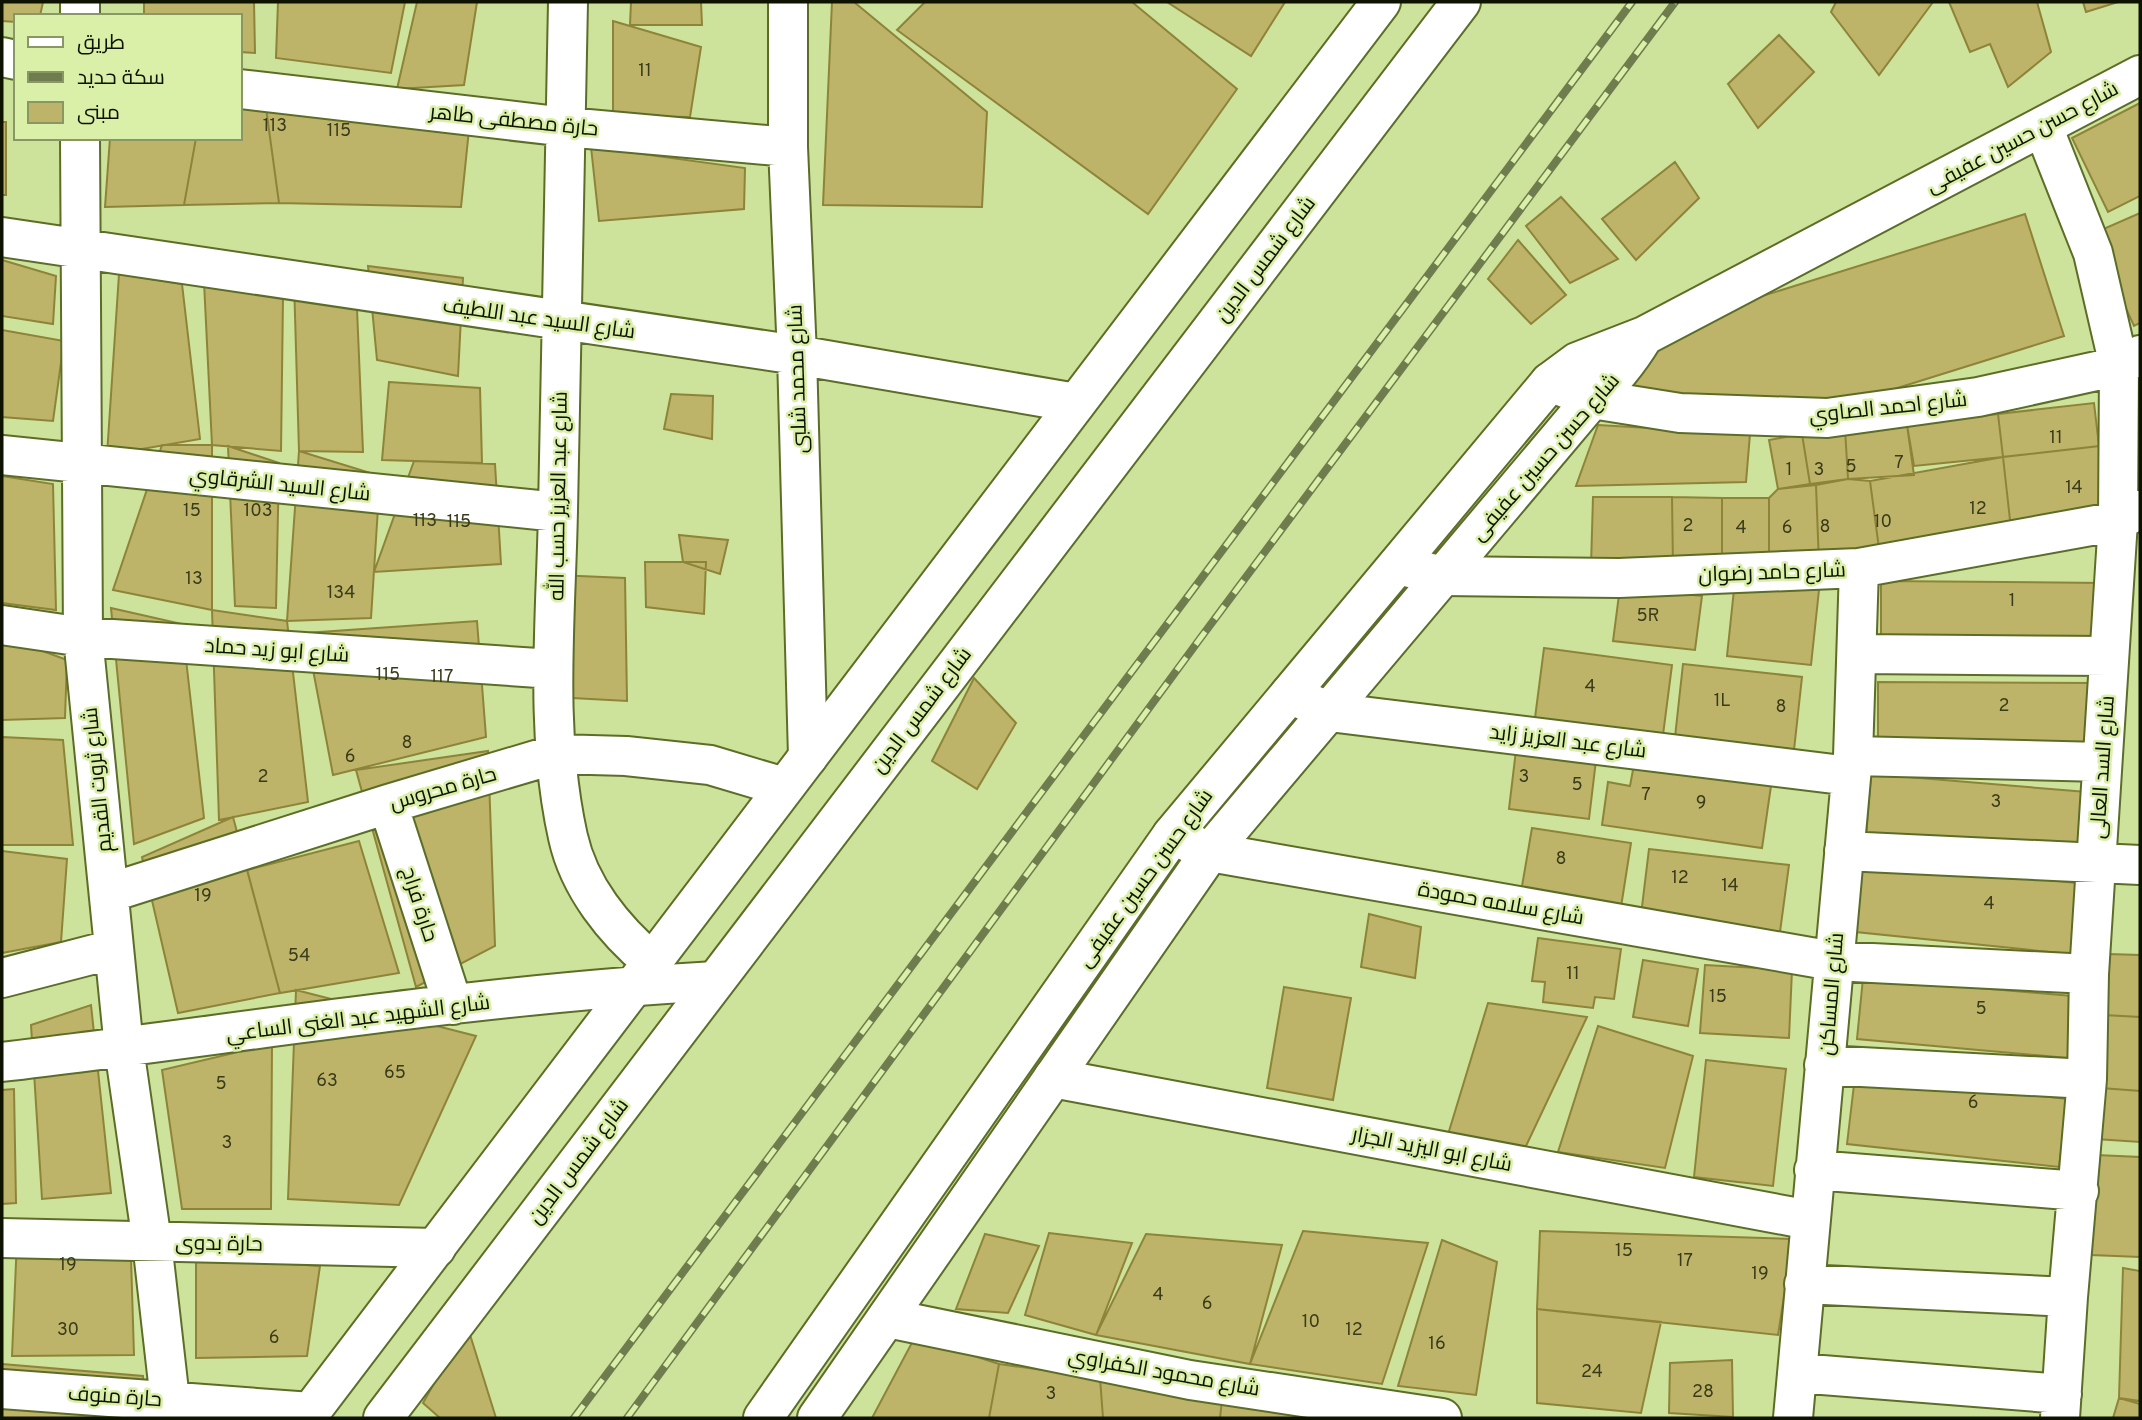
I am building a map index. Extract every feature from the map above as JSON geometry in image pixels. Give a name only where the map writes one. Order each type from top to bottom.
[{"type":"street","name":"شارع عبد العزيز حسب الله","points":[[568,2],[558,512],[552,669],[556,754],[568,838],[579,869],[643,974]]},
{"type":"street","name":"شارع محمد شلبى","points":[[788,2],[788,147],[797,355],[808,757]]},
{"type":"street","points":[[309,1415],[1381,2]]},
{"type":"street","name":"شارع شمس الدين","points":[[383,1418],[1461,2]]},
{"type":"street","name":"شارع حسن حسين عفيفى","points":[[763,1418],[1172,835],[1550,382],[1577,362],[1644,336],[2140,75]]},
{"type":"street","name":"حارة مصطفى طاهر","points":[[242,89],[566,127],[788,147]]},
{"type":"street","name":"شارع السد العالى","points":[[2043,127],[2093,253],[2130,361],[2129,515],[2109,656],[2089,974],[2087,1079],[2061,1406]]},
{"type":"street","name":"شارع ثروت القديم","points":[[80,140],[83,636],[124,1048],[152,1242],[171,1409]]},
{"type":"street","name":"شارع السيد عبد اللطيف","points":[[2,237],[797,355],[1076,403]]},
{"type":"street","name":"شارع حسن حسين عفيفى","points":[[817,1418],[1210,852],[1592,399],[1613,381],[1644,336]]},
{"type":"street","name":"شارع احمد الصاوي","points":[[1550,382],[1592,399],[1680,413],[1827,418],[1978,397],[2130,361]]},
{"type":"street","name":"شارع السيد الشرقاوي","points":[[2,455],[558,512]]},
{"type":"street","name":"شارع حامد رضوان","points":[[1398,565],[1443,576],[1619,578],[1858,568],[2129,515]]},
{"type":"street","name":"شارع المساكن","points":[[1793,1418],[1852,766],[1858,568]]},
{"type":"street","name":"شارع ابو زيد حماد","points":[[2,625],[83,636],[552,669]]},
{"type":"street","points":[[1857,654],[2109,656]]},
{"type":"street","name":"شارع عبد العزيز زايد","points":[[1290,694],[1329,712],[1852,766],[2102,762]]},
{"type":"street","name":"حارة محروس","points":[[109,893],[388,804],[556,754],[626,756],[710,765],[785,788]]},
{"type":"street","name":"حارة فراج","points":[[388,804],[453,1005]]},
{"type":"street","name":"شارع سلامه حمودة","points":[[1172,835],[1210,852],[1833,961],[2089,974]]},
{"type":"street","points":[[1844,851],[2140,865]]},
{"type":"street","points":[[2,978],[114,949]]},
{"type":"street","name":"شارع الشهيد عبد الغنى الساعي","points":[[2,1062],[453,1005],[643,974],[715,981]]},
{"type":"street","points":[[1824,1065],[2087,1079]]},
{"type":"street","name":"شارع ابو اليزيد الجزار","points":[[1053,1078],[1810,1220]]},
{"type":"street","points":[[1814,1170],[2079,1191]]},
{"type":"street","name":"حارة بدوى","points":[[2,1238],[436,1248]]},
{"type":"street","points":[[1804,1284],[2068,1297]]},
{"type":"street","name":"شارع محمود الكفراوي","points":[[887,1318],[1190,1380],[1442,1418]]},
{"type":"street","points":[[1797,1373],[2061,1406]]},
{"type":"street","name":"حارة منوف","points":[[2,1390],[171,1409],[309,1415]]},
{"type":"building","points":[[2,2],[43,2],[40,14],[14,14],[14,22],[2,21]]},
{"type":"building","points":[[144,2],[254,2],[255,53],[242,52],[242,14],[144,14]]},
{"type":"building","points":[[278,2],[405,2],[391,73],[276,58]]},
{"type":"building","points":[[417,2],[477,2],[464,85],[397,89]]},
{"type":"building","points":[[631,2],[701,2],[702,25],[630,25]]},
{"type":"building","points":[[832,2],[854,2],[987,112],[982,207],[823,205]]},
{"type":"building","points":[[925,2],[1132,2],[1237,89],[1148,214],[897,30]]},
{"type":"building","points":[[1167,2],[1285,2],[1251,56]]},
{"type":"building","points":[[1836,2],[1933,2],[1879,75],[1831,12]]},
{"type":"building","points":[[1949,2],[2037,2],[2051,52],[2008,87],[1990,44],[1970,52]]},
{"type":"building","points":[[2083,2],[2118,2],[2086,12]]},
{"type":"building","points":[[613,21],[701,47],[690,117],[613,116]]},
{"type":"building","points":[[1779,35],[1814,72],[1758,128],[1728,84]]},
{"type":"building","points":[[2140,103],[2140,196],[2108,212],[2072,138]]},
{"type":"building","points":[[242,108],[266,108],[279,203],[184,205],[196,140],[242,140]]},
{"type":"building","points":[[266,108],[470,120],[461,207],[279,203]]},
{"type":"building","points":[[2,122],[6,122],[6,195],[2,195]]},
{"type":"building","points":[[110,140],[196,140],[184,205],[105,207]]},
{"type":"building","points":[[591,147],[745,168],[744,209],[599,221]]},
{"type":"building","points":[[1675,162],[1699,198],[1636,260],[1602,219]]},
{"type":"building","points":[[1561,197],[1618,259],[1570,283],[1526,226]]},
{"type":"building","points":[[2140,213],[2140,323],[2134,326],[2092,234]]},
{"type":"building","points":[[2025,214],[2064,336],[1827,410],[1618,389],[1660,328]]},
{"type":"building","points":[[1518,240],[1566,295],[1531,324],[1488,279]]},
{"type":"building","points":[[2,260],[56,276],[53,324],[2,316]]},
{"type":"building","points":[[368,266],[463,278],[458,376],[377,360]]},
{"type":"building","points":[[119,274],[182,284],[200,439],[107,455]]},
{"type":"building","points":[[294,281],[357,309],[363,452],[299,451]]},
{"type":"building","points":[[204,282],[283,297],[281,451],[212,445]]},
{"type":"building","points":[[2,330],[64,341],[53,421],[2,417]]},
{"type":"building","points":[[389,382],[480,388],[482,463],[382,460]]},
{"type":"building","points":[[671,394],[713,396],[712,439],[664,429]]},
{"type":"building","points":[[2094,403],[2099,446],[2003,457],[1998,414]]},
{"type":"building","points":[[1998,414],[2003,457],[1914,466],[1907,425]]},
{"type":"building","points":[[1598,425],[1750,434],[1746,482],[1576,486]]},
{"type":"building","points":[[1907,425],[1914,475],[1848,479],[1845,429]]},
{"type":"building","points":[[1845,429],[1848,479],[1810,484],[1802,434]]},
{"type":"building","points":[[1802,434],[1810,484],[1778,489],[1769,440]]},
{"type":"building","points":[[162,445],[212,445],[212,610],[113,590]]},
{"type":"building","points":[[228,446],[279,463],[276,608],[235,606]]},
{"type":"building","points":[[2099,446],[2112,520],[2012,538],[2003,457]]},
{"type":"building","points":[[299,451],[380,476],[371,618],[287,621]]},
{"type":"building","points":[[2003,457],[2012,538],[1880,556],[1870,481]]},
{"type":"building","points":[[414,461],[495,464],[501,564],[374,572]]},
{"type":"building","points":[[2,476],[53,484],[56,610],[2,603]]},
{"type":"building","points":[[1848,479],[1870,481],[1880,556],[1819,564],[1816,485]]},
{"type":"building","points":[[1816,485],[1819,564],[1769,565],[1769,498],[1778,489]]},
{"type":"building","points":[[1593,497],[1672,497],[1673,567],[1591,566]]},
{"type":"building","points":[[1672,497],[1722,498],[1722,566],[1673,567]]},
{"type":"building","points":[[1722,498],[1769,498],[1769,565],[1722,566]]},
{"type":"building","points":[[679,535],[728,540],[720,574],[683,562]]},
{"type":"building","points":[[645,562],[706,562],[704,614],[646,607]]},
{"type":"building","points":[[556,575],[625,578],[627,701],[554,697]]},
{"type":"building","points":[[1735,580],[1819,590],[1811,665],[1727,656]]},
{"type":"building","points":[[1881,581],[2105,583],[2105,649],[1881,648]]},
{"type":"building","points":[[1620,587],[1702,596],[1695,650],[1613,641]]},
{"type":"building","points":[[111,608],[182,624],[204,818],[134,844]]},
{"type":"building","points":[[212,610],[287,621],[308,802],[219,820]]},
{"type":"building","points":[[477,621],[486,737],[333,775],[306,633]]},
{"type":"building","points":[[2,636],[67,660],[65,718],[2,720]]},
{"type":"building","points":[[1544,648],[1672,665],[1663,735],[1535,718]]},
{"type":"building","points":[[1683,664],[1802,677],[1794,750],[1675,737]]},
{"type":"building","points":[[974,678],[1016,723],[977,789],[932,761]]},
{"type":"building","points":[[1878,682],[2100,683],[2099,747],[1878,745]]},
{"type":"building","points":[[2,737],[63,740],[73,845],[2,845]]},
{"type":"building","points":[[1516,750],[1596,760],[1589,819],[1509,809]]},
{"type":"building","points":[[488,751],[495,946],[416,987],[356,770]]},
{"type":"building","points":[[1635,759],[1772,779],[1762,848],[1602,825],[1608,782],[1630,786]]},
{"type":"building","points":[[1871,774],[2099,793],[2094,857],[1866,838]]},
{"type":"building","points":[[233,817],[280,993],[178,1013],[142,857]]},
{"type":"building","points":[[1532,828],[1631,843],[1621,907],[1521,892]]},
{"type":"building","points":[[359,841],[399,973],[280,993],[247,870]]},
{"type":"building","points":[[1649,849],[1789,865],[1780,932],[1641,915]]},
{"type":"building","points":[[2,851],[67,859],[61,942],[2,953]]},
{"type":"building","points":[[1863,862],[2087,884],[2079,955],[1856,932]]},
{"type":"building","points":[[1369,914],[1421,927],[1415,978],[1361,967]]},
{"type":"building","points":[[1538,938],[1621,949],[1614,999],[1595,997],[1593,1008],[1543,1002],[1545,982],[1532,981]]},
{"type":"building","points":[[2108,954],[2140,955],[2140,1017],[2104,1015]]},
{"type":"building","points":[[1643,960],[1698,969],[1688,1026],[1633,1017]]},
{"type":"building","points":[[1705,965],[1792,970],[1789,1038],[1700,1033]]},
{"type":"building","points":[[1863,978],[2084,997],[2079,1059],[1857,1039]]},
{"type":"building","points":[[1284,987],[1351,998],[1333,1100],[1267,1088]]},
{"type":"building","points":[[296,990],[476,1036],[399,1205],[288,1199]]},
{"type":"building","points":[[1488,1003],[1587,1017],[1526,1146],[1443,1151]]},
{"type":"building","points":[[91,1005],[111,1193],[42,1199],[31,1025]]},
{"type":"building","points":[[2104,1015],[2140,1017],[2140,1091],[2101,1088]]},
{"type":"building","points":[[1598,1026],[1693,1056],[1665,1168],[1558,1152]]},
{"type":"building","points":[[272,1044],[271,1209],[182,1209],[162,1070]]},
{"type":"building","points":[[1706,1060],[1786,1069],[1773,1186],[1694,1177]]},
{"type":"building","points":[[1855,1076],[2068,1099],[2059,1167],[1847,1144]]},
{"type":"building","points":[[2101,1088],[2140,1091],[2140,1142],[2096,1139]]},
{"type":"building","points":[[14,1089],[16,1203],[2,1204],[2,1090]]},
{"type":"building","points":[[2096,1155],[2140,1157],[2140,1257],[2091,1255]]},
{"type":"building","points":[[1303,1231],[1428,1243],[1382,1384],[1250,1364]]},
{"type":"building","points":[[1540,1231],[1793,1239],[1778,1335],[1537,1309]]},
{"type":"building","points":[[1049,1233],[1132,1243],[1096,1335],[1025,1315]]},
{"type":"building","points":[[985,1234],[1039,1246],[1008,1313],[956,1309]]},
{"type":"building","points":[[1146,1234],[1282,1245],[1250,1364],[1096,1335]]},
{"type":"building","points":[[17,1239],[131,1258],[134,1355],[12,1356]]},
{"type":"building","points":[[1442,1240],[1497,1262],[1476,1395],[1398,1386]]},
{"type":"building","points":[[196,1258],[320,1266],[307,1356],[196,1358]]},
{"type":"building","points":[[2123,1268],[2140,1271],[2140,1401],[2119,1398]]},
{"type":"building","points":[[1537,1309],[1661,1322],[1641,1413],[1537,1403]]},
{"type":"building","points":[[467,1325],[496,1418],[440,1418],[423,1403]]},
{"type":"building","points":[[915,1337],[999,1364],[989,1418],[872,1418]]},
{"type":"building","points":[[1732,1360],[1733,1417],[1669,1413],[1670,1363]]},
{"type":"building","points":[[2,1364],[143,1376],[145,1418],[2,1418]]},
{"type":"building","points":[[999,1364],[1100,1378],[1103,1418],[989,1418]]},
{"type":"building","points":[[1100,1378],[1222,1400],[1220,1418],[1103,1418]]},
{"type":"building","points":[[2119,1398],[2140,1404],[2140,1418],[2113,1418]]},
{"type":"building","points":[[1222,1400],[1319,1418],[1220,1418]]},
{"type":"railway","points":[[574,1418],[1632,2]]},
{"type":"railway","points":[[627,1418],[1202,636],[1675,2]]}]
